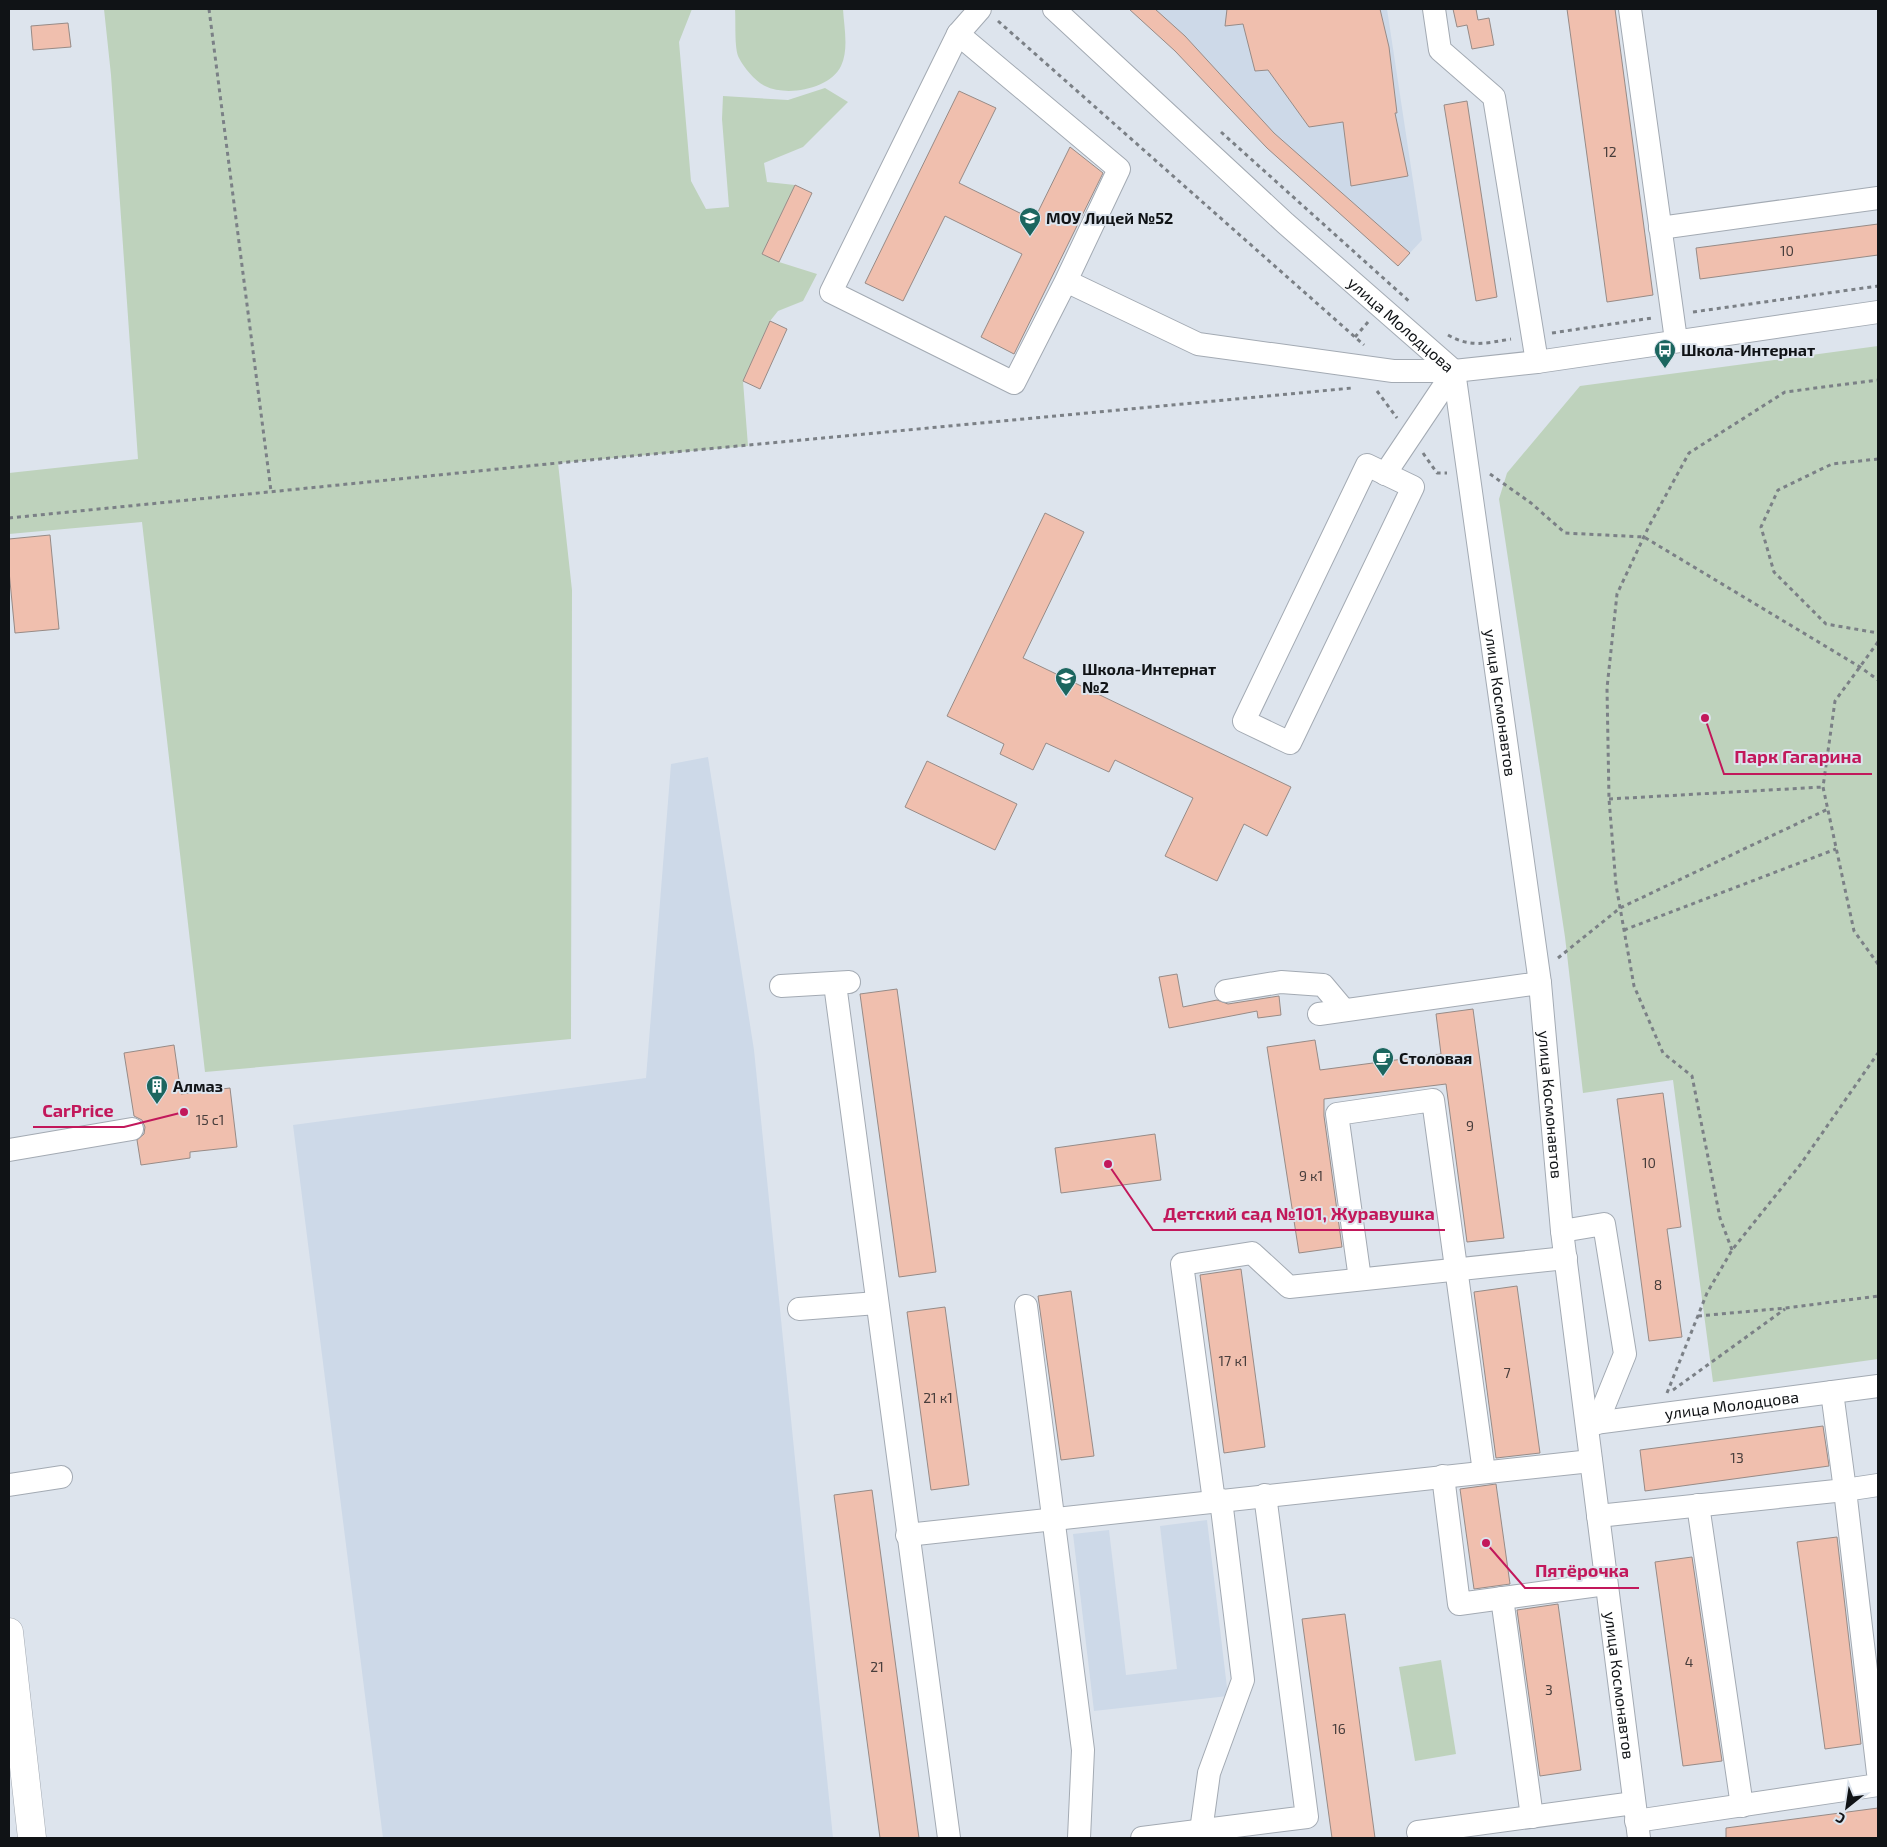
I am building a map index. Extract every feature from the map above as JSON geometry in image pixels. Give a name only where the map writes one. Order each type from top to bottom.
[{"type":"main road","points":[[9,1632],[32,1838]]},
{"type":"street","name":"улица Молодцова","points":[[1054,9],[1285,222],[1454,371],[1538,362],[1676,340],[1878,312]]},
{"type":"street","points":[[1434,9],[1440,50],[1494,97],[1538,362]]},
{"type":"street","points":[[1630,9],[1676,340]]},
{"type":"street","points":[[958,34],[1119,169],[1066,281],[1014,383],[831,292],[958,34],[986,12]]},
{"type":"street","points":[[1660,228],[1878,198]]},
{"type":"street","points":[[1066,281],[1198,344],[1393,371],[1454,371]]},
{"type":"street","points":[[1385,474],[1454,371]]},
{"type":"street","name":"улица Космонавтов","points":[[1454,371],[1539,978],[1562,1231],[1592,1424],[1591,1461],[1636,1821]]},
{"type":"street","points":[[1367,465],[1385,474],[1413,487],[1290,743],[1244,721],[1367,465]]},
{"type":"street","points":[[1319,1014],[1539,978]]},
{"type":"street","points":[[1226,991],[1281,982],[1324,985],[1344,1010]]},
{"type":"street","points":[[782,986],[843,983],[877,1303],[949,1838]]},
{"type":"street","points":[[1360,1279],[1337,1114],[1433,1100],[1484,1472]]},
{"type":"street","points":[[9,1150],[132,1129]]},
{"type":"street","points":[[1562,1231],[1604,1224],[1625,1354],[1592,1424]]},
{"type":"street","points":[[1201,1831],[1209,1773],[1242,1680],[1182,1264],[1252,1253],[1289,1287],[1566,1258]]},
{"type":"street","points":[[799,1309],[877,1303]]},
{"type":"street","points":[[1026,1306],[1083,1750],[1079,1838]]},
{"type":"street","name":"улица Молодцова","points":[[1592,1424],[1878,1386]]},
{"type":"street","points":[[1832,1392],[1878,1773]]},
{"type":"street","points":[[907,1535],[1591,1461]]},
{"type":"street","points":[[1443,1476],[1459,1604],[1606,1584]]},
{"type":"street","points":[[9,1485],[60,1477]]},
{"type":"street","points":[[1598,1516],[1698,1505],[1730,1492],[1845,1490],[1878,1485]]},
{"type":"street","points":[[1142,1838],[1307,1817],[1265,1495]]},
{"type":"street","points":[[1698,1505],[1742,1806]]},
{"type":"street","points":[[1502,1598],[1532,1816]]},
{"type":"street","points":[[1418,1832],[1532,1816],[1636,1821],[1878,1785]]},
{"type":"path","points":[[208,9],[271,491]]},
{"type":"path","points":[[986,12],[1393,371],[1374,386],[1437,473],[1489,473],[1531,503],[1565,533],[1644,537],[1860,667],[1878,680]]},
{"type":"path","points":[[1214,126],[1341,237],[1418,308]]},
{"type":"path","points":[[1444,333],[1461,343],[1477,344],[1878,286]]},
{"type":"path","points":[[1732,1250],[1720,1218],[1692,1076],[1663,1053],[1634,986],[1620,908],[1609,798],[1607,688],[1617,594],[1644,537],[1689,453],[1785,392],[1878,380]]},
{"type":"path","points":[[9,518],[271,491],[1354,388]]},
{"type":"path","points":[[1878,460],[1832,464],[1778,490],[1761,527],[1774,572],[1826,624],[1878,633]]},
{"type":"path","points":[[1878,642],[1836,702],[1823,787],[1854,931],[1878,964]]},
{"type":"path","points":[[1609,798],[1823,787]]},
{"type":"path","points":[[1539,978],[1620,908],[1828,809]]},
{"type":"path","points":[[1624,930],[1836,849]]},
{"type":"path","points":[[1786,1308],[1666,1395],[1707,1292],[1732,1250],[1800,1164],[1878,1053]]},
{"type":"path","points":[[1698,1316],[1786,1308],[1878,1296]]},
{"type":"shaded area","points":[[1129,9],[1387,9],[1422,240],[1398,266],[1267,148],[1175,51]]},
{"type":"shaded area","points":[[708,757],[754,1050],[833,1838],[383,1838],[293,1125],[646,1078],[671,764]]},
{"type":"shaded area","points":[[1207,1520],[1228,1696],[1094,1711],[1073,1534],[1109,1530],[1126,1675],[1177,1669],[1160,1526]]},
{"type":"green space","points":[[104,9],[692,9],[679,42],[691,181],[706,209],[729,207],[722,119],[723,96],[788,100],[825,88],[848,102],[803,147],[764,163],[767,182],[795,185],[762,254],[779,262],[817,274],[803,301],[778,311],[770,321],[743,381],[748,446],[558,463],[572,590],[571,1039],[205,1072],[142,522],[9,534],[9,473],[138,459],[111,75]]},
{"type":"green space","points":[[735,9],[843,9],[845,52],[841,66],[828,80],[807,89],[785,91],[765,86],[750,74],[737,54]]},
{"type":"green space","points":[[1878,346],[1878,1359],[1713,1382],[1673,1080],[1583,1093],[1565,937],[1499,499],[1507,473],[1580,386]]},
{"type":"green space","points":[[1441,1660],[1456,1754],[1415,1761],[1399,1667]]},
{"type":"building","points":[[1129,9],[1155,9],[1185,36],[1274,133],[1410,253],[1398,266],[1267,148],[1175,51]]},
{"type":"building","points":[[1227,9],[1380,9],[1389,47],[1397,113],[1395,113],[1408,176],[1351,186],[1343,122],[1309,127],[1268,70],[1255,71],[1243,24],[1225,26]]},
{"type":"building","points":[[1453,9],[1476,9],[1478,20],[1489,18],[1494,45],[1472,49],[1467,25],[1457,27]]},
{"type":"building","points":[[1567,9],[1615,9],[1653,295],[1607,302]]},
{"type":"building","points":[[68,23],[71,47],[33,50],[31,26]]},
{"type":"building","name":"МОУ Лицей №52","points":[[959,91],[996,108],[959,183],[1034,220],[1070,147],[1103,173],[1014,354],[981,337],[1022,254],[945,216],[903,301],[865,283]]},
{"type":"building","points":[[1467,101],[1497,297],[1476,301],[1444,105]]},
{"type":"building","points":[[795,185],[812,193],[779,262],[762,254]]},
{"type":"building","points":[[1878,224],[1878,255],[1700,279],[1696,248]]},
{"type":"building","points":[[770,321],[787,329],[760,389],[743,381]]},
{"type":"building","name":"Школа-Интернат №2","points":[[1045,513],[1084,532],[1023,658],[1291,787],[1267,836],[1244,824],[1217,881],[1165,856],[1193,798],[1115,760],[1109,772],[1046,743],[1033,770],[1000,754],[1004,744],[947,716]]},
{"type":"building","points":[[50,535],[59,629],[15,633],[9,571],[9,539]]},
{"type":"building","points":[[927,761],[1017,804],[995,850],[905,807]]},
{"type":"building","points":[[1177,974],[1183,1007],[1217,1000],[1228,1004],[1279,996],[1281,1015],[1258,1018],[1257,1011],[1169,1028],[1159,977]]},
{"type":"building","points":[[897,989],[936,1272],[899,1277],[860,994]]},
{"type":"building","points":[[1473,1009],[1504,1238],[1467,1242],[1446,1084],[1324,1099],[1324,1116],[1342,1247],[1299,1253],[1267,1047],[1315,1040],[1320,1070],[1441,1054],[1436,1014]]},
{"type":"building","name":"Алмаз","points":[[174,1045],[181,1094],[230,1088],[237,1147],[190,1152],[190,1158],[141,1165],[137,1140],[144,1134],[145,1127],[142,1120],[134,1116],[124,1053]]},
{"type":"building","points":[[1663,1093],[1681,1227],[1667,1229],[1682,1337],[1649,1341],[1617,1099]]},
{"type":"building","points":[[1155,1134],[1161,1180],[1061,1193],[1055,1148]]},
{"type":"building","points":[[1241,1269],[1265,1447],[1224,1453],[1200,1275]]},
{"type":"building","points":[[1517,1286],[1540,1453],[1496,1458],[1474,1292]]},
{"type":"building","points":[[1071,1291],[1094,1456],[1061,1460],[1038,1296]]},
{"type":"building","points":[[945,1307],[969,1485],[931,1490],[907,1312]]},
{"type":"building","points":[[1823,1426],[1829,1466],[1645,1491],[1640,1450]]},
{"type":"building","points":[[1496,1484],[1510,1584],[1474,1589],[1460,1489]]},
{"type":"building","points":[[872,1490],[919,1838],[880,1838],[834,1495]]},
{"type":"building","points":[[1837,1537],[1861,1744],[1825,1749],[1797,1542]]},
{"type":"building","points":[[1692,1557],[1722,1761],[1683,1766],[1655,1562]]},
{"type":"building","points":[[1558,1604],[1581,1770],[1540,1776],[1517,1610]]},
{"type":"building","points":[[1345,1614],[1375,1838],[1332,1838],[1302,1619]]},
{"type":"building","points":[[1878,1808],[1878,1838],[1726,1838],[1726,1828]]},
{"type":"place","name":"МОУ Лицей №52","points":[[1030,237]]},
{"type":"place","name":"Школа-Интернат","points":[[1665,369]]},
{"type":"place","name":"Школа-Интернат №2","points":[[1066,697]]},
{"type":"place","name":"Парк Гагарина","points":[[1705,718]]},
{"type":"place","name":"Столовая","points":[[1383,1077]]},
{"type":"place","name":"Алмаз","points":[[157,1105]]},
{"type":"place","name":"CarPrice","points":[[184,1112]]},
{"type":"place","name":"Детский сад №101, Журавушка","points":[[1108,1164]]},
{"type":"place","name":"Пятёрочка","points":[[1486,1543]]}]
